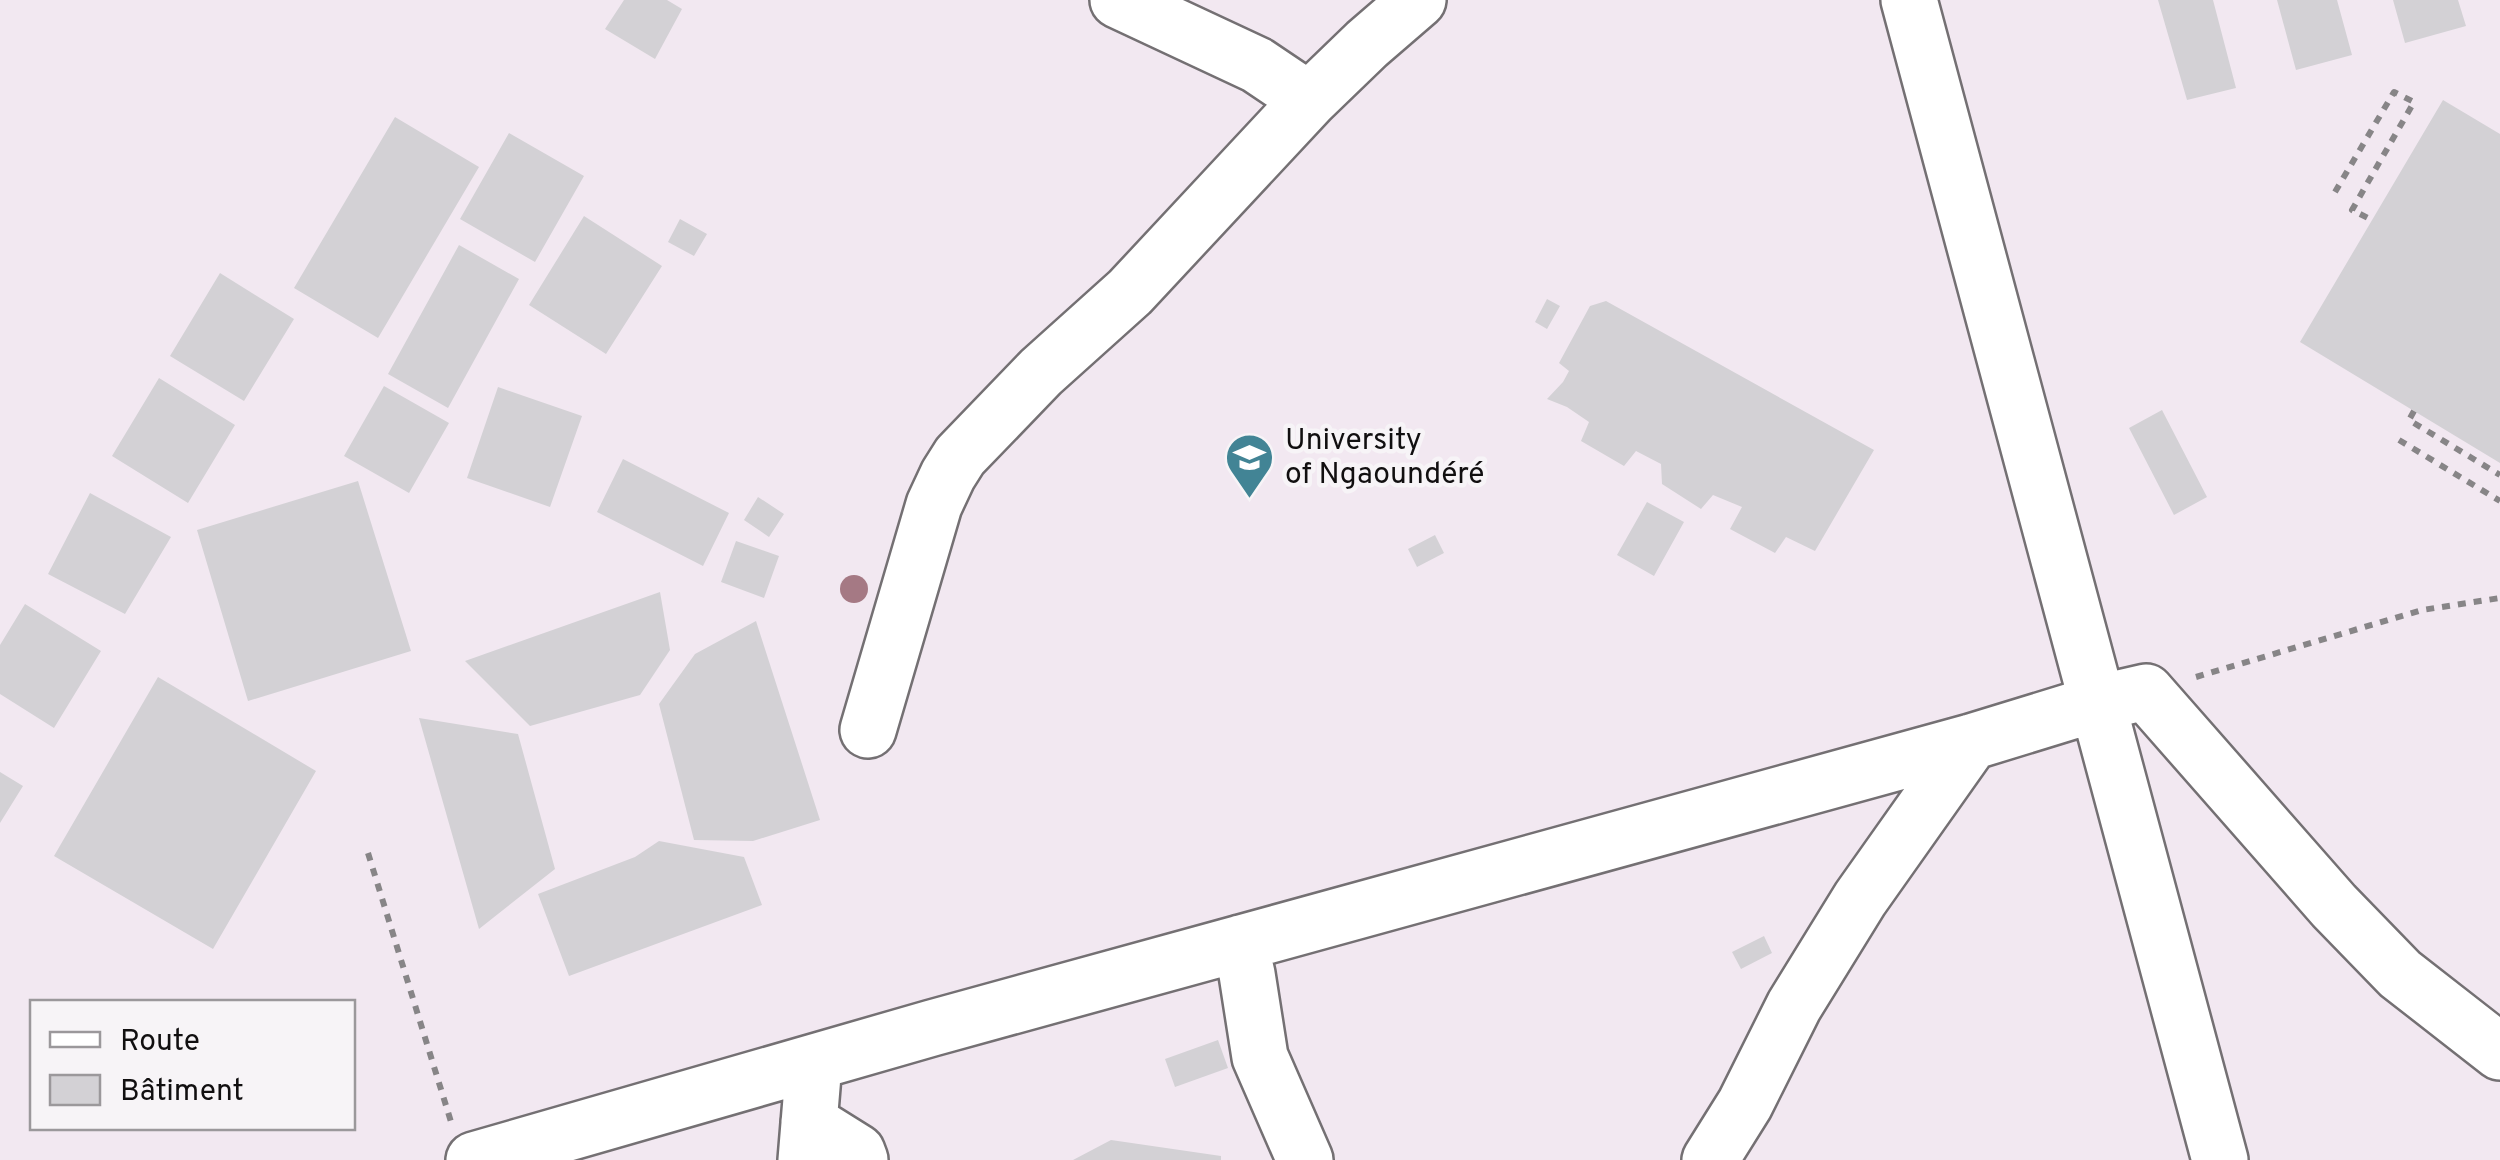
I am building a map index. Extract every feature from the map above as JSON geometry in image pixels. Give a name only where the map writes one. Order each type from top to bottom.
[{"type":"lane","points":[[1118,0],[1257,65],[1309,100]]},
{"type":"lane","points":[[868,730],[934,505],[960,456],[1041,372],[1130,292],[1309,100],[1418,0]]},
{"type":"lane","points":[[1909,0],[2122,698],[2220,1160]]},
{"type":"lane","points":[[465,1151],[814,1063],[2122,698]]},
{"type":"lane","points":[[2122,698],[2400,974],[2500,1052]]},
{"type":"lane","points":[[1710,1160],[1745,1104],[1794,1006],[1860,899],[1971,742]]},
{"type":"lane","points":[[1240,943],[1260,1057],[1305,1160]]},
{"type":"lane","points":[[814,1063],[808,1141],[857,1152],[860,1160]]},
{"type":"path","points":[[2334,192],[2394,92],[2414,102],[2352,210],[2372,220]]},
{"type":"path","points":[[2414,411],[2410,420],[2500,476]]},
{"type":"path","points":[[2399,440],[2500,500]]},
{"type":"path","points":[[2122,698],[2422,610],[2500,598]]},
{"type":"path","points":[[368,853],[465,1151]]},
{"type":"shaded area","name":"University of Ngaoundéré","points":[[0,0],[2500,0],[2500,1160],[0,1160]]},
{"type":"building","points":[[624,0],[667,0],[682,9],[655,59],[605,29]]},
{"type":"building","points":[[2158,0],[2213,0],[2236,88],[2187,100]]},
{"type":"building","points":[[2277,0],[2337,0],[2352,55],[2296,70]]},
{"type":"building","points":[[2393,0],[2458,0],[2466,26],[2405,43]]},
{"type":"building","points":[[2443,100],[2500,134],[2500,463],[2300,342]]},
{"type":"building","points":[[395,117],[479,167],[378,338],[294,288]]},
{"type":"building","points":[[509,133],[584,176],[535,262],[460,219]]},
{"type":"building","points":[[584,216],[662,266],[606,354],[529,305]]},
{"type":"building","points":[[680,219],[707,234],[694,256],[668,242]]},
{"type":"building","points":[[459,245],[519,279],[448,408],[388,374]]},
{"type":"building","points":[[220,273],[294,319],[244,401],[170,356]]},
{"type":"building","points":[[1547,299],[1560,306],[1547,329],[1535,322]]},
{"type":"building","points":[[1606,301],[1874,450],[1815,551],[1786,537],[1775,553],[1730,529],[1742,507],[1713,495],[1701,509],[1662,484],[1661,464],[1636,451],[1624,466],[1581,441],[1589,422],[1547,399],[1569,371],[1559,363],[1590,306]]},
{"type":"building","points":[[159,378],[235,425],[188,503],[112,456]]},
{"type":"building","points":[[384,386],[449,423],[409,493],[344,456]]},
{"type":"building","points":[[498,387],[582,416],[550,507],[467,478]]},
{"type":"building","points":[[2162,410],[2207,497],[2174,515],[2129,428]]},
{"type":"building","points":[[623,459],[729,513],[703,566],[597,512]]},
{"type":"building","points":[[358,481],[411,651],[248,701],[197,530]]},
{"type":"building","points":[[90,493],[171,537],[125,614],[48,574]]},
{"type":"building","points":[[758,497],[784,514],[769,537],[744,520]]},
{"type":"building","points":[[1647,502],[1684,522],[1654,576],[1617,555]]},
{"type":"building","points":[[1435,535],[1444,553],[1417,567],[1408,549]]},
{"type":"building","points":[[736,541],[779,556],[764,598],[721,582]]},
{"type":"building","points":[[660,592],[670,650],[640,695],[530,726],[465,661]]},
{"type":"building","points":[[25,604],[101,651],[54,728],[0,694],[0,645]]},
{"type":"building","points":[[756,621],[820,820],[753,841],[694,840],[659,704],[695,654]]},
{"type":"building","points":[[158,677],[316,771],[213,949],[54,856]]},
{"type":"building","points":[[419,718],[518,734],[555,869],[479,929]]},
{"type":"building","points":[[0,772],[23,786],[0,823]]},
{"type":"building","points":[[659,841],[744,857],[762,905],[569,976],[538,894],[635,857]]},
{"type":"building","points":[[1764,936],[1772,953],[1741,969],[1732,952]]},
{"type":"building","points":[[1218,1040],[1228,1068],[1175,1087],[1165,1059]]},
{"type":"building","points":[[1111,1140],[1221,1156],[1221,1160],[1073,1160]]},
{"type":"place","name":"University of Ngaoundéré","points":[[1250,500]]}]
